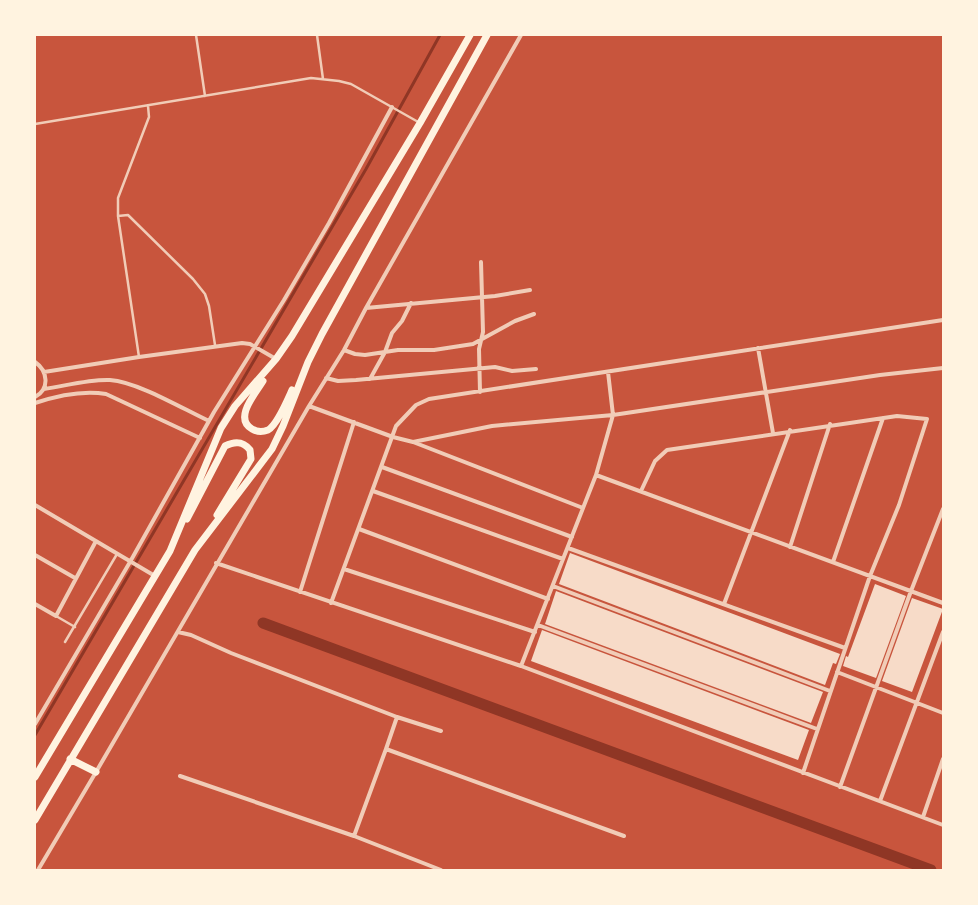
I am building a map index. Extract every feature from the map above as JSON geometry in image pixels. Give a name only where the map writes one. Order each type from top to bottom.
[{"type":"main road","points":[[470,35],[420,123],[276,359],[245,413],[246,423],[256,431],[268,430],[274,424],[487,35]]},
{"type":"main road","points":[[170,551],[220,428],[235,406],[276,359]]},
{"type":"main road","points":[[198,546],[272,449],[283,426],[308,362]]},
{"type":"main road","points":[[35,777],[170,551],[225,446],[232,442],[242,443],[250,450],[251,459],[70,759],[35,820]]},
{"type":"main road","points":[[70,759],[96,772]]},
{"type":"street","points":[[38,870],[178,632],[216,563],[344,350],[366,308],[521,35]]},
{"type":"street","points":[[35,724],[130,562],[209,421],[329,223],[392,107]]},
{"type":"street","points":[[480,262],[483,332],[480,340],[478,369],[480,392]]},
{"type":"street","points":[[366,308],[482,297],[530,290]]},
{"type":"street","points":[[370,379],[385,352],[392,333],[402,321],[411,303]]},
{"type":"street","points":[[344,350],[360,355],[385,352],[434,350],[473,344],[515,321],[534,314]]},
{"type":"street","points":[[331,603],[396,426],[416,405],[429,399],[943,320]]},
{"type":"street","points":[[44,372],[215,345],[242,343],[254,347],[276,359]]},
{"type":"street","points":[[758,348],[773,433]]},
{"type":"street","points":[[35,362],[44,372],[46,381],[44,389]]},
{"type":"street","points":[[326,378],[338,381],[370,379],[495,367],[512,371],[536,369]]},
{"type":"street","points":[[413,442],[492,426],[613,415],[880,374],[943,368]]},
{"type":"street","points":[[521,666],[596,475],[613,415],[608,372]]},
{"type":"street","points":[[35,397],[44,389],[100,381],[115,381],[143,390],[209,421]]},
{"type":"street","points":[[35,403],[60,396],[89,393],[106,394],[200,438]]},
{"type":"street","points":[[309,406],[393,437],[413,442],[584,508]]},
{"type":"street","points":[[641,491],[655,461],[667,450],[830,424],[906,416],[927,419],[898,505],[870,576],[802,772]]},
{"type":"street","points":[[833,562],[883,418]]},
{"type":"street","points":[[300,592],[354,422]]},
{"type":"street","points":[[790,547],[830,424]]},
{"type":"street","points":[[724,604],[790,430]]},
{"type":"street","points":[[382,466],[572,537]]},
{"type":"street","points":[[596,475],[943,603]]},
{"type":"street","points":[[373,491],[563,559]]},
{"type":"street","points":[[35,505],[155,576]]},
{"type":"street","points":[[840,787],[911,591],[943,509]]},
{"type":"street","points":[[359,529],[548,598]]},
{"type":"street","points":[[35,604],[56,616],[96,541]]},
{"type":"street","points":[[568,548],[845,648]]},
{"type":"street","points":[[35,555],[76,578]]},
{"type":"street","points":[[216,563],[521,666],[943,825]]},
{"type":"street","points":[[344,569],[535,632]]},
{"type":"street","points":[[553,586],[830,691]]},
{"type":"street","points":[[538,625],[817,729]]},
{"type":"street","points":[[178,632],[191,635],[231,653],[397,717],[441,731]]},
{"type":"street","points":[[880,801],[943,632]]},
{"type":"street","points":[[837,672],[943,713]]},
{"type":"street","points":[[354,836],[397,717]]},
{"type":"street","points":[[386,748],[624,836]]},
{"type":"street","points":[[923,817],[943,759]]},
{"type":"street","points":[[180,776],[354,836],[441,870]]},
{"type":"lane","points":[[196,35],[205,96]]},
{"type":"lane","points":[[317,35],[323,79]]},
{"type":"lane","points":[[35,124],[311,78],[339,80],[351,84],[420,123]]},
{"type":"lane","points":[[139,357],[118,216],[118,198],[149,117],[148,106]]},
{"type":"lane","points":[[118,216],[128,215],[194,279],[205,294],[209,306],[215,345]]},
{"type":"lane","points":[[66,642],[117,554]]},
{"type":"lane","points":[[56,616],[75,627]]},
{"type":"building","points":[[570,553],[840,654],[836,664],[833,663],[825,685],[559,584]]},
{"type":"building","points":[[875,584],[906,596],[876,678],[843,666],[846,656],[848,657]]},
{"type":"building","points":[[556,591],[823,692],[811,723],[545,624]]},
{"type":"building","points":[[912,598],[943,609],[912,692],[882,681]]},
{"type":"building","points":[[542,630],[809,730],[798,760],[531,661]]},
{"type":"waterway","points":[[35,735],[366,169],[440,35]]},
{"type":"waterway","points":[[263,623],[931,870]]}]
